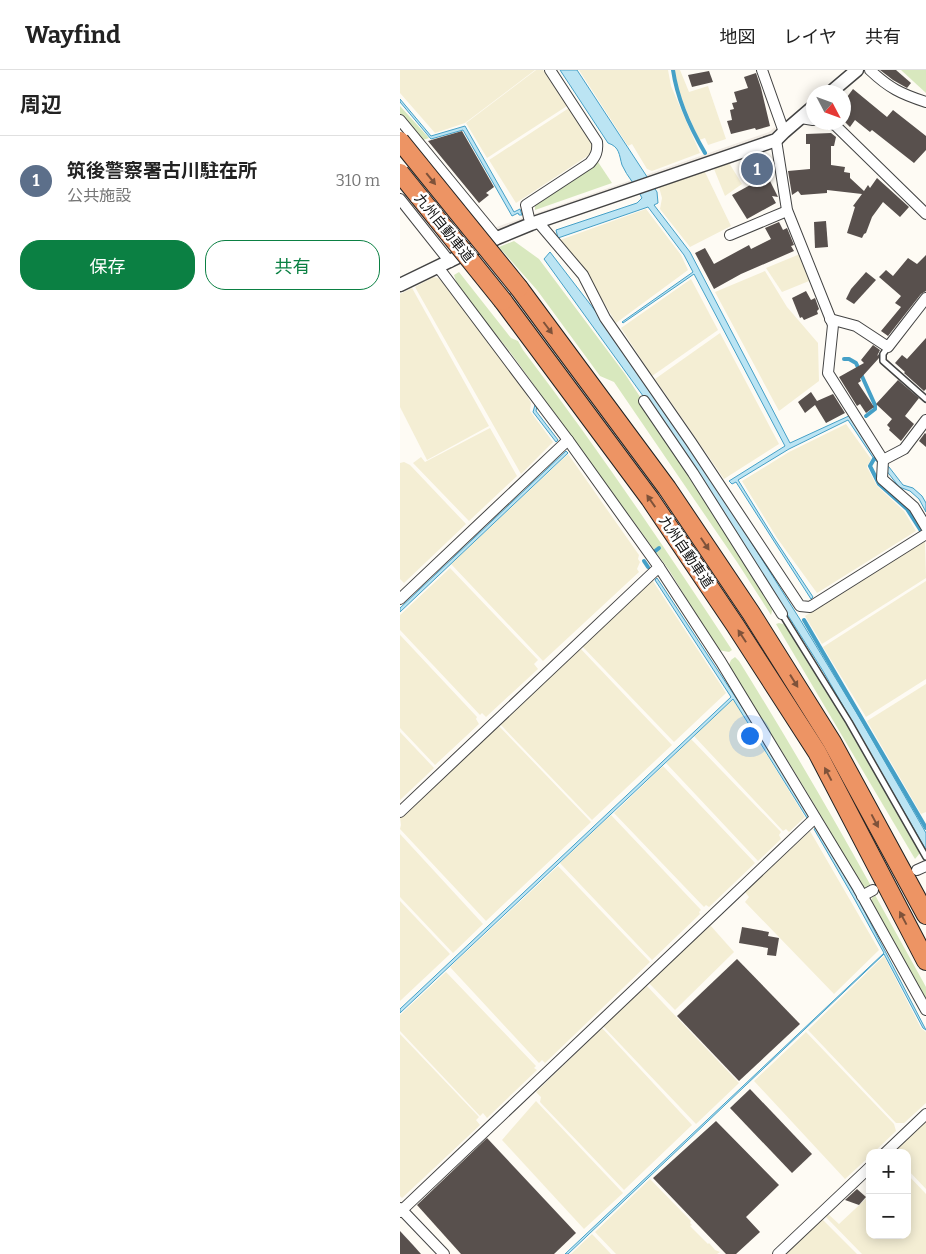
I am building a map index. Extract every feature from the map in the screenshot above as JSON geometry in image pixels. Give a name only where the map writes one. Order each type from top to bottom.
[{"type":"highway","name":"九州自動車道","points":[[400,141],[519,288],[667,488],[751,613],[832,742],[926,915]]},
{"type":"highway","name":"九州自動車道","points":[[400,174],[503,301],[650,499],[735,625],[821,761],[926,961]]},
{"type":"street","points":[[550,70],[597,142],[598,148],[596,155],[590,163],[526,205],[533,220],[582,275],[605,318],[692,442],[800,606],[810,607],[926,534]]},
{"type":"street","points":[[762,70],[780,136],[787,211],[833,325],[828,373],[883,460],[882,479],[914,507],[926,528]]},
{"type":"street","points":[[839,85],[857,70]]},
{"type":"street","points":[[870,70],[900,94],[926,102]]},
{"type":"street","points":[[400,120],[497,238]]},
{"type":"street","points":[[400,285],[533,220],[635,189],[780,136],[806,120]]},
{"type":"street","points":[[840,130],[926,214]]},
{"type":"street","points":[[400,199],[444,265],[660,567],[721,662],[862,896],[926,1010]]},
{"type":"street","points":[[730,235],[787,211]]},
{"type":"street","points":[[830,319],[856,326],[888,347],[926,298]]},
{"type":"street","points":[[644,401],[714,505],[782,614]]},
{"type":"street","points":[[883,460],[904,449],[926,420]]},
{"type":"street","points":[[400,599],[568,440]]},
{"type":"street","points":[[400,812],[660,567]]},
{"type":"street","points":[[444,1254],[401,1210],[815,818]]},
{"type":"street","points":[[862,896],[873,890]]},
{"type":"street","points":[[889,1149],[926,1114]]},
{"type":"street","points":[[778,1254],[866,1171]]},
{"type":"lane","points":[[888,347],[883,354],[883,361],[926,399]]},
{"type":"lane","points":[[782,614],[849,722],[926,857]]},
{"type":"shaded area","points":[[400,70],[535,70],[465,123],[435,133],[400,93]]},
{"type":"shaded area","points":[[536,70],[543,70],[567,106],[487,158],[466,123]]},
{"type":"shaded area","points":[[579,70],[668,70],[671,86],[700,153],[652,171],[647,169],[632,144],[628,146]]},
{"type":"shaded area","points":[[674,70],[680,70],[689,92],[708,86],[726,139],[708,145],[705,138],[699,140],[676,86]]},
{"type":"shaded area","points":[[569,108],[593,145],[592,150],[589,155],[516,203],[489,160]]},
{"type":"shaded area","points":[[775,127],[776,130],[770,135],[493,232],[491,229],[769,132]]},
{"type":"shaded area","points":[[729,163],[742,184],[725,196],[714,169]]},
{"type":"shaded area","points":[[705,172],[731,226],[690,247],[660,209],[662,198],[659,187]]},
{"type":"shaded area","points":[[646,209],[681,255],[688,270],[616,323],[587,274],[560,240]]},
{"type":"shaded area","points":[[800,254],[809,281],[782,292],[766,268]]},
{"type":"shaded area","points":[[765,271],[787,307],[818,343],[819,381],[779,411],[715,292]]},
{"type":"shaded area","points":[[433,277],[438,278],[445,284],[520,383],[531,403],[530,411],[553,442],[521,474],[415,287]]},
{"type":"shaded area","points":[[691,279],[718,330],[652,376],[621,328]]},
{"type":"shaded area","points":[[412,288],[489,426],[427,460],[400,407],[400,294]]},
{"type":"shaded area","points":[[720,333],[779,444],[724,479],[655,379]]},
{"type":"shaded area","points":[[846,424],[871,459],[867,467],[877,486],[904,511],[916,531],[817,593],[777,538],[742,481],[789,452]]},
{"type":"shaded area","points":[[490,428],[517,476],[469,521],[413,463],[421,457],[425,462]]},
{"type":"shaded area","points":[[568,454],[639,555],[638,559],[640,562],[637,569],[639,572],[543,661],[451,564]]},
{"type":"shaded area","points":[[404,462],[410,465],[466,524],[404,583],[400,579],[400,463]]},
{"type":"shaded area","points":[[925,541],[926,578],[822,644],[805,616]]},
{"type":"shaded area","points":[[450,568],[538,660],[534,664],[538,669],[486,717],[482,713],[480,715],[400,630],[400,615]]},
{"type":"shaded area","points":[[651,578],[726,693],[674,742],[581,645]]},
{"type":"shaded area","points":[[926,581],[926,679],[866,717],[823,647]]},
{"type":"shaded area","points":[[400,635],[477,717],[476,719],[479,724],[435,765],[400,728]]},
{"type":"shaded area","points":[[579,647],[672,745],[592,820],[499,723]]},
{"type":"shaded area","points":[[926,684],[926,812],[921,814],[867,721]]},
{"type":"shaded area","points":[[733,699],[805,817],[789,832],[786,829],[783,831],[694,736]]},
{"type":"shaded area","points":[[497,724],[591,822],[486,921],[400,829],[400,817]]},
{"type":"shaded area","points":[[400,732],[434,768],[400,800]]},
{"type":"shaded area","points":[[691,739],[781,832],[779,835],[781,839],[758,861],[666,763]]},
{"type":"shaded area","points":[[663,766],[755,863],[709,907],[706,905],[704,907],[614,813]]},
{"type":"shaded area","points":[[611,815],[701,910],[700,914],[652,960],[560,863]]},
{"type":"shaded area","points":[[810,831],[879,950],[834,994],[745,902],[749,897],[745,892]]},
{"type":"shaded area","points":[[400,834],[483,924],[453,953],[400,897]]},
{"type":"shaded area","points":[[558,866],[650,962],[545,1063],[542,1060],[539,1063],[450,967]]},
{"type":"shaded area","points":[[400,901],[450,954],[400,1001]]},
{"type":"shaded area","points":[[710,925],[734,952],[675,1010],[649,983]]},
{"type":"shaded area","points":[[884,956],[921,1028],[926,1032],[926,1103],[904,1123],[896,1123],[808,1030]]},
{"type":"shaded area","points":[[446,972],[536,1066],[534,1068],[537,1070],[487,1118],[483,1113],[480,1116],[400,1031],[400,1015]]},
{"type":"shaded area","points":[[646,985],[739,1083],[696,1124],[603,1026]]},
{"type":"shaded area","points":[[602,1028],[692,1125],[624,1190],[540,1102],[541,1097],[536,1092]]},
{"type":"shaded area","points":[[806,1032],[894,1124],[896,1131],[877,1149],[866,1149],[866,1160],[845,1179],[754,1081]]},
{"type":"shaded area","points":[[400,1034],[479,1117],[476,1120],[480,1125],[402,1198],[400,1196]]},
{"type":"shaded area","points":[[536,1101],[623,1193],[584,1229],[502,1140]]},
{"type":"shaded area","points":[[926,1119],[926,1189],[911,1173],[911,1149],[895,1149]]},
{"type":"shaded area","points":[[911,1178],[926,1194],[926,1254],[862,1254],[826,1217],[828,1214],[839,1224],[866,1199],[866,1239],[911,1239]]},
{"type":"shaded area","points":[[650,1179],[691,1221],[692,1225],[690,1226],[708,1244],[720,1252],[717,1254],[616,1254],[595,1232]]},
{"type":"shaded area","points":[[821,1218],[857,1254],[784,1254]]},
{"type":"shaded area","points":[[592,1234],[611,1254],[571,1254]]},
{"type":"green space","points":[[901,70],[926,70],[926,93]]},
{"type":"green space","points":[[400,106],[429,138],[420,141],[400,117]]},
{"type":"green space","points":[[598,162],[612,183],[535,210],[535,205]]},
{"type":"green space","points":[[514,241],[539,259],[625,374],[689,471],[771,603],[771,615],[614,382],[600,376],[537,290],[499,247]]},
{"type":"green space","points":[[459,272],[511,338],[518,341],[630,498],[732,650],[729,652],[718,650],[669,570],[507,348],[458,288],[454,275]]},
{"type":"green space","points":[[776,624],[787,625],[858,741],[919,848],[920,853],[915,859]]},
{"type":"green space","points":[[735,657],[790,745],[871,886],[863,889],[798,777],[728,667],[731,660]]},
{"type":"green space","points":[[875,895],[926,987],[926,1004],[871,905],[872,898]]},
{"type":"water","points":[[560,70],[577,70],[657,192],[658,203],[654,205],[690,252],[790,443],[851,415],[879,460],[889,467],[903,485],[913,488],[922,496],[926,503],[926,512],[919,499],[910,491],[899,487],[886,470],[874,459],[848,420],[789,449],[738,480],[813,597],[811,599],[736,482],[732,484],[729,481],[785,446],[694,274],[622,322],[693,272],[684,255],[648,207],[558,238],[556,230],[637,203],[642,198],[624,169],[617,149],[608,143]]},
{"type":"water","points":[[400,99],[431,136],[465,126],[514,212],[520,209],[522,215],[518,213],[512,216],[463,130],[431,139],[400,102]]},
{"type":"water","points":[[550,252],[603,321],[696,455],[801,621],[926,833],[926,850],[823,671],[755,563],[646,400],[544,259]]},
{"type":"water","points":[[535,405],[537,406],[536,411],[558,440],[556,442],[533,412]]},
{"type":"water","points":[[566,451],[568,453],[400,612],[400,608]]},
{"type":"water","points":[[657,578],[767,745],[809,816],[807,818],[733,699],[400,1013],[400,1009],[731,697],[655,580]]},
{"type":"water","points":[[816,828],[858,899],[926,1030],[923,1028],[884,954],[568,1254],[565,1254],[884,953],[814,829]]},
{"type":"building","points":[[880,70],[896,70],[911,83],[907,88]]},
{"type":"building","points":[[709,71],[713,82],[692,87],[688,75]]},
{"type":"building","points":[[756,73],[770,126],[731,134],[727,121],[732,120],[730,110],[734,109],[732,103],[737,102],[734,92],[748,88],[744,77]]},
{"type":"building","points":[[853,89],[887,117],[893,110],[926,136],[926,150],[914,163],[872,130],[870,132],[855,120],[851,126],[851,92]]},
{"type":"building","points":[[462,131],[494,187],[486,193],[489,195],[479,203],[428,141]]},
{"type":"building","points":[[831,133],[836,137],[834,146],[831,146],[831,165],[845,167],[844,172],[850,173],[850,178],[864,191],[868,185],[870,188],[877,178],[909,207],[900,217],[883,202],[872,217],[862,238],[847,233],[855,207],[853,206],[862,194],[827,190],[827,193],[801,195],[798,191],[792,195],[788,171],[810,169],[810,144],[806,144],[806,134]]},
{"type":"building","points":[[762,155],[771,170],[766,173],[778,197],[772,196],[776,203],[747,219],[732,195],[752,184],[742,167]]},
{"type":"building","points":[[826,221],[828,247],[815,248],[814,222]]},
{"type":"building","points":[[779,222],[783,230],[787,228],[794,245],[791,246],[794,251],[741,274],[714,289],[695,253],[705,248],[714,264],[749,245],[751,249],[771,239],[765,228]]},
{"type":"building","points":[[926,255],[926,291],[921,294],[888,336],[881,331],[901,307],[895,303],[901,296],[879,277],[886,270],[893,276],[908,258],[917,264]]},
{"type":"building","points":[[866,272],[876,280],[854,304],[846,299],[851,289]]},
{"type":"building","points":[[806,291],[811,300],[815,298],[819,309],[817,311],[818,314],[804,320],[802,317],[800,318],[792,298]]},
{"type":"building","points":[[926,338],[926,389],[924,391],[895,363],[902,355],[907,359]]},
{"type":"building","points":[[873,345],[880,350],[877,356],[879,354],[879,358],[858,383],[874,407],[866,413],[860,404],[857,406],[839,377],[864,363],[861,360]]},
{"type":"building","points":[[898,380],[919,398],[905,416],[914,424],[901,441],[889,430],[890,428],[887,425],[892,419],[876,404]]},
{"type":"building","points":[[811,392],[817,401],[833,394],[845,413],[826,423],[815,405],[805,413],[798,402]]},
{"type":"building","points":[[926,434],[926,447],[919,441]]},
{"type":"building","points":[[742,927],[769,932],[768,936],[779,938],[776,956],[767,955],[768,948],[739,943]]},
{"type":"building","points":[[737,959],[800,1024],[739,1081],[677,1016]]},
{"type":"building","points":[[750,1089],[812,1154],[792,1173],[730,1108]]},
{"type":"building","points":[[716,1121],[779,1185],[746,1217],[760,1232],[736,1254],[726,1254],[653,1178]]},
{"type":"building","points":[[487,1138],[576,1233],[554,1254],[461,1254],[417,1205]]},
{"type":"building","points":[[857,1189],[866,1197],[859,1205],[845,1200]]},
{"type":"building","points":[[400,1231],[413,1245],[421,1254],[400,1254]]},
{"type":"waterway","points":[[673,70],[685,113],[705,153]]},
{"type":"waterway","points":[[844,359],[849,359],[856,363],[875,405],[875,409],[866,416]]},
{"type":"waterway","points":[[874,459],[870,466],[879,484],[907,509],[923,534]]},
{"type":"waterway","points":[[654,552],[659,548]]},
{"type":"waterway","points":[[644,561],[648,567]]},
{"type":"waterway","points":[[804,620],[926,828]]},
{"type":"place","name":"筑後警察署古川駐在所","points":[[757,169]]}]
